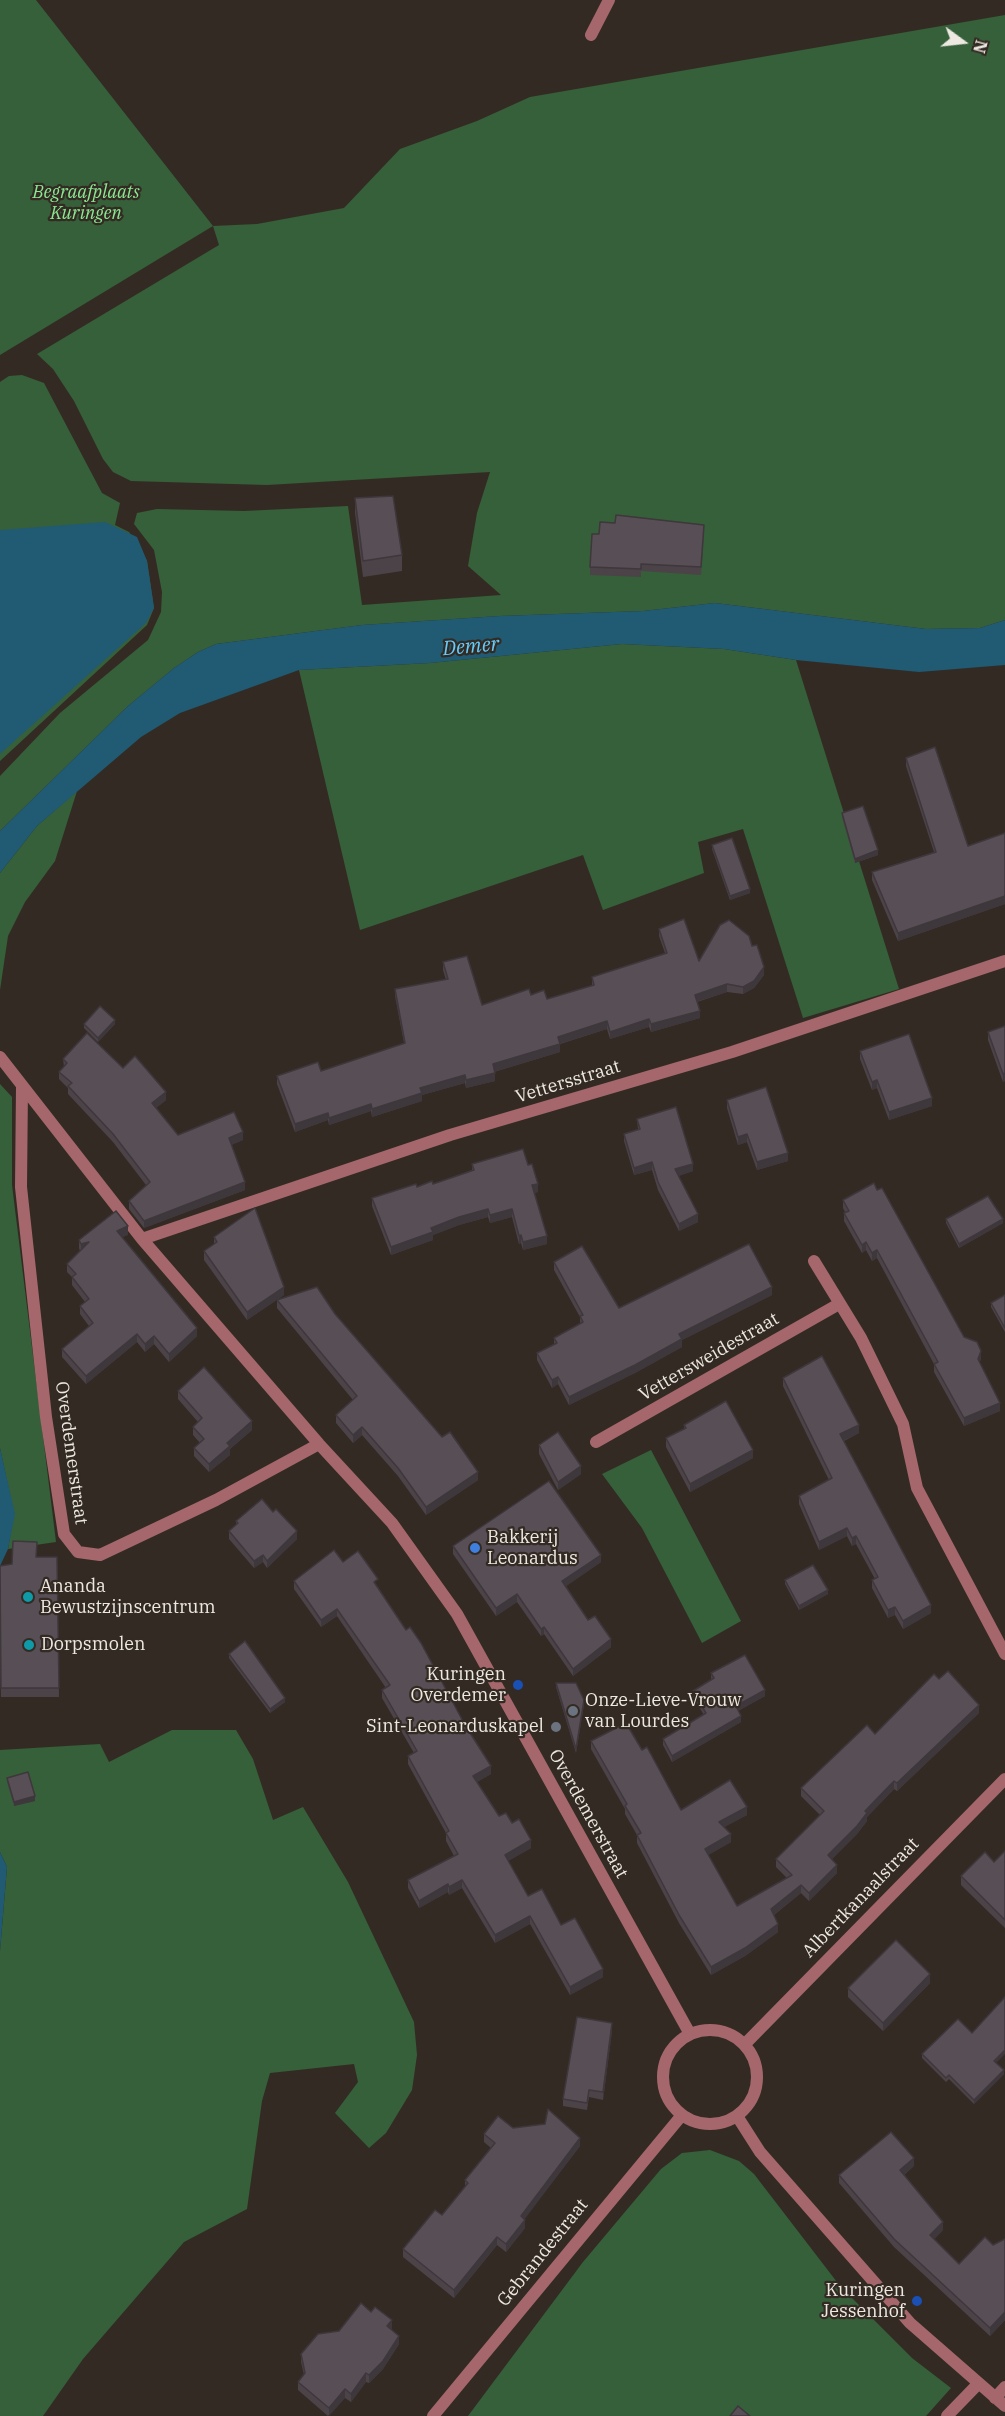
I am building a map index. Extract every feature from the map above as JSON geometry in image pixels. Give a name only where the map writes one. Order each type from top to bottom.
[{"type":"street","points":[[591,35],[609,0]]},
{"type":"street","name":"Vettersstraat","points":[[142,1239],[450,1136],[732,1052],[1005,961]]},
{"type":"street","name":"Overdemerstraat","points":[[0,1057],[142,1239],[319,1444],[392,1523],[457,1614],[690,2034]]},
{"type":"street","name":"Overdemerstraat","points":[[22,1087],[21,1187],[46,1417],[63,1534],[78,1552],[100,1555],[216,1500],[319,1444]]},
{"type":"street","points":[[814,1261],[861,1338],[903,1424],[917,1488],[1005,1654]]},
{"type":"street","name":"Vettersweidestraat","points":[[596,1442],[839,1304]]},
{"type":"street","name":"Albertkanaalstraat","points":[[745,2044],[1005,1779]]},
{"type":"street","points":[[704,2030],[719,2030],[733,2035],[745,2044],[754,2058],[757,2082],[749,2104],[737,2116],[724,2122],[710,2124],[695,2122],[682,2115],[669,2101],[663,2082],[665,2063],[675,2046],[690,2034],[704,2030]]},
{"type":"street","name":"Gebrandestraat","points":[[433,2416],[682,2115]]},
{"type":"street","points":[[737,2116],[760,2152],[910,2323],[1000,2402],[1005,2387]]},
{"type":"street","points":[[946,2416],[978,2384]]},
{"type":"green space","name":"Begraafplaats Kuringen","points":[[0,0],[36,0],[213,226],[0,355]]},
{"type":"green space","points":[[1005,15],[1005,620],[980,628],[926,629],[715,603],[643,611],[500,616],[362,625],[216,644],[198,652],[174,668],[128,706],[0,831],[0,776],[60,713],[148,640],[161,612],[162,592],[154,550],[134,524],[137,513],[157,509],[244,511],[348,506],[362,605],[501,595],[468,566],[477,513],[490,472],[267,485],[131,481],[113,472],[103,459],[74,401],[53,369],[37,354],[219,245],[213,226],[257,224],[344,208],[400,149],[477,121],[530,97]]},
{"type":"green space","points":[[22,375],[44,383],[102,493],[120,503],[115,525],[129,532],[147,561],[154,608],[147,625],[0,761],[0,382],[9,376]]},
{"type":"green space","points":[[622,644],[724,649],[796,660],[899,989],[803,1018],[743,829],[698,842],[704,873],[603,910],[583,855],[360,930],[299,670],[430,663]]},
{"type":"green space","points":[[77,791],[55,861],[25,902],[8,936],[0,990],[0,873],[37,826]]},
{"type":"green space","points":[[0,1084],[12,1097],[12,1185],[56,1542],[8,1549],[14,1514],[0,1448]]},
{"type":"green space","points":[[651,1450],[741,1621],[702,1643],[642,1528],[602,1474]]},
{"type":"green space","points":[[172,1730],[236,1730],[253,1759],[273,1820],[303,1807],[348,1882],[414,2022],[417,2055],[412,2090],[386,2133],[369,2148],[335,2113],[358,2082],[354,2064],[270,2073],[262,2101],[247,2209],[184,2242],[83,2359],[43,2416],[0,2416],[0,1951],[7,1867],[0,1852],[0,1750],[100,1744],[109,1762]]},
{"type":"green space","points":[[710,2150],[739,2161],[754,2174],[840,2286],[912,2358],[951,2388],[926,2416],[468,2416],[583,2262],[661,2169],[682,2153]]},
{"type":"water","points":[[105,522],[137,537],[147,561],[154,608],[146,623],[0,754],[0,530]]},
{"type":"water","name":"Demer","points":[[715,603],[926,629],[980,628],[1005,620],[1005,665],[919,672],[796,660],[724,649],[622,644],[430,663],[299,670],[180,713],[141,737],[37,826],[0,873],[0,831],[128,706],[174,668],[198,652],[216,644],[362,625],[500,616],[643,611]]},
{"type":"water","points":[[0,1448],[15,1514],[8,1549],[0,1566]]},
{"type":"water","points":[[0,1852],[7,1867],[0,1951]]},
{"type":"building","points":[[393,496],[402,555],[363,561],[355,498]]},
{"type":"building","points":[[616,515],[704,525],[701,567],[641,564],[641,569],[590,567],[592,534],[599,534],[600,522],[615,523]]},
{"type":"building","points":[[935,747],[968,846],[1005,833],[1005,896],[898,933],[872,872],[936,852],[906,758]]},
{"type":"building","points":[[863,806],[878,850],[855,859],[842,813]]},
{"type":"building","points":[[732,838],[750,889],[730,896],[712,845]]},
{"type":"building","points":[[684,919],[699,961],[720,925],[729,920],[749,936],[752,946],[757,945],[764,967],[754,981],[743,987],[727,984],[695,995],[700,1011],[651,1024],[649,1019],[610,1032],[607,1021],[558,1037],[560,1044],[493,1064],[495,1073],[466,1080],[465,1075],[420,1088],[422,1093],[372,1109],[371,1104],[329,1118],[328,1113],[295,1124],[277,1076],[318,1062],[321,1071],[405,1043],[395,989],[448,979],[443,962],[467,956],[482,1005],[529,989],[531,995],[544,990],[547,999],[594,985],[592,977],[667,953],[659,929]]},
{"type":"building","points":[[100,1006],[115,1020],[98,1038],[84,1024]]},
{"type":"building","points":[[1005,1026],[1005,1073],[1003,1074],[988,1032]]},
{"type":"building","points":[[87,1033],[123,1068],[135,1056],[166,1092],[152,1103],[178,1135],[234,1112],[243,1132],[229,1138],[245,1182],[144,1221],[129,1201],[150,1182],[113,1134],[68,1086],[72,1083],[59,1072],[67,1063],[63,1059]]},
{"type":"building","points":[[909,1034],[932,1098],[889,1112],[877,1080],[872,1082],[860,1051]]},
{"type":"building","points":[[766,1087],[788,1153],[757,1162],[747,1134],[738,1137],[727,1100]]},
{"type":"building","points":[[676,1107],[693,1164],[675,1169],[698,1214],[679,1224],[658,1182],[652,1162],[634,1168],[624,1134],[640,1129],[637,1119]]},
{"type":"building","points":[[523,1149],[528,1165],[532,1164],[538,1184],[532,1185],[547,1236],[523,1242],[521,1235],[519,1236],[512,1209],[490,1215],[488,1209],[459,1217],[431,1228],[433,1232],[391,1247],[372,1198],[416,1184],[417,1187],[432,1181],[433,1184],[474,1170],[472,1164]]},
{"type":"building","points":[[874,1183],[877,1190],[882,1188],[964,1337],[977,1342],[981,1351],[978,1359],[1000,1403],[964,1418],[934,1364],[938,1362],[877,1250],[872,1253],[866,1242],[862,1245],[844,1213],[849,1211],[843,1200]]},
{"type":"building","points":[[988,1196],[1003,1219],[959,1244],[946,1219]]},
{"type":"building","points":[[255,1208],[284,1287],[247,1312],[204,1251],[217,1242],[214,1237]]},
{"type":"building","points":[[116,1211],[128,1226],[117,1231],[197,1328],[169,1354],[154,1336],[145,1344],[137,1334],[86,1376],[62,1349],[93,1323],[80,1306],[89,1299],[72,1277],[76,1274],[67,1264],[89,1242],[81,1244],[79,1240]]},
{"type":"building","points":[[749,1244],[772,1287],[679,1334],[682,1339],[635,1365],[569,1397],[558,1377],[552,1380],[537,1353],[557,1343],[554,1338],[583,1322],[580,1316],[583,1315],[554,1262],[582,1246],[619,1308]]},
{"type":"building","points":[[317,1287],[335,1314],[442,1437],[450,1432],[478,1472],[426,1507],[398,1468],[362,1427],[353,1435],[336,1415],[357,1396],[277,1300]]},
{"type":"building","points":[[1005,1295],[1005,1328],[991,1303]]},
{"type":"building","points":[[822,1356],[859,1425],[840,1434],[931,1605],[903,1621],[895,1607],[888,1610],[872,1580],[878,1577],[856,1536],[852,1538],[847,1528],[819,1542],[799,1496],[832,1478],[783,1378]]},
{"type":"building","points":[[204,1367],[252,1421],[227,1443],[230,1446],[209,1464],[194,1448],[204,1439],[193,1427],[202,1418],[178,1391]]},
{"type":"building","points":[[726,1401],[753,1450],[690,1484],[666,1438],[686,1428],[684,1425]]},
{"type":"building","points":[[558,1432],[581,1466],[558,1482],[539,1445]]},
{"type":"building","points":[[549,1481],[601,1555],[562,1581],[588,1620],[595,1616],[611,1639],[573,1669],[544,1627],[541,1629],[517,1594],[496,1608],[453,1546]]},
{"type":"building","points":[[262,1499],[273,1512],[276,1509],[297,1531],[267,1561],[263,1555],[254,1561],[229,1531],[238,1523],[236,1521]]},
{"type":"building","points":[[13,1541],[37,1542],[36,1557],[57,1557],[59,1688],[1,1688],[0,1566],[12,1564]]},
{"type":"building","points":[[334,1550],[343,1562],[358,1551],[378,1579],[374,1582],[406,1630],[410,1627],[421,1643],[465,1725],[491,1766],[473,1776],[499,1816],[506,1813],[512,1823],[519,1819],[531,1840],[505,1855],[528,1896],[542,1889],[561,1925],[575,1918],[603,1969],[570,1987],[530,1916],[495,1935],[462,1880],[449,1887],[448,1884],[419,1901],[408,1880],[458,1854],[446,1833],[449,1831],[408,1756],[417,1751],[382,1690],[390,1685],[337,1609],[321,1620],[294,1581]]},
{"type":"building","points":[[813,1565],[828,1590],[799,1606],[785,1580]]},
{"type":"building","points":[[245,1641],[285,1698],[270,1709],[229,1654]]},
{"type":"building","points":[[745,1655],[765,1690],[736,1706],[741,1716],[672,1756],[663,1739],[706,1713],[693,1691],[714,1678],[711,1673]]},
{"type":"building","points":[[948,1671],[979,1705],[897,1783],[894,1781],[865,1811],[867,1813],[857,1826],[828,1855],[837,1865],[809,1893],[801,1885],[771,1909],[778,1924],[745,1948],[711,1967],[679,1915],[637,1835],[641,1833],[625,1806],[627,1804],[591,1741],[626,1723],[642,1750],[647,1747],[681,1810],[730,1780],[747,1807],[719,1822],[731,1834],[705,1849],[737,1906],[792,1875],[776,1859],[824,1811],[801,1788],[867,1725],[875,1734],[934,1674],[939,1679]]},
{"type":"building","name":"Onze-Lieve-Vrouw van Lourdes","points":[[556,1683],[576,1683],[584,1700],[576,1749]]},
{"type":"building","points":[[28,1772],[35,1796],[14,1802],[7,1778]]},
{"type":"building","points":[[1005,1851],[1005,1920],[961,1876],[985,1852],[994,1862]]},
{"type":"building","points":[[896,1940],[930,1974],[883,2023],[848,1988]]},
{"type":"building","points":[[1005,1997],[1005,2050],[994,2061],[1004,2070],[974,2100],[949,2075],[946,2078],[922,2054],[958,2019],[972,2033]]},
{"type":"building","points":[[577,2017],[612,2023],[603,2092],[589,2090],[587,2103],[563,2099]]},
{"type":"building","points":[[548,2109],[580,2138],[521,2216],[525,2220],[506,2244],[497,2237],[454,2290],[403,2249],[435,2210],[442,2215],[468,2183],[465,2180],[495,2143],[484,2134],[498,2116],[513,2128],[545,2124]]},
{"type":"building","points":[[891,2132],[914,2158],[900,2170],[943,2222],[930,2235],[959,2264],[985,2237],[993,2245],[1005,2239],[1005,2312],[990,2328],[894,2239],[839,2175]]},
{"type":"building","points":[[361,2303],[371,2312],[375,2307],[392,2320],[387,2326],[399,2336],[383,2361],[369,2375],[366,2373],[351,2394],[345,2389],[329,2408],[298,2382],[305,2373],[301,2354],[318,2334],[339,2331]]},
{"type":"building","points":[[738,2406],[750,2416],[730,2416]]},
{"type":"place","name":"Bakkerij Leonardus","points":[[475,1548]]},
{"type":"place","name":"Ananda Bewustzijnscentrum","points":[[28,1597]]},
{"type":"place","name":"Dorpsmolen","points":[[29,1645]]},
{"type":"place","name":"Kuringen Overdemer","points":[[518,1685]]},
{"type":"place","name":"Onze-Lieve-Vrouw van Lourdes","points":[[573,1711]]},
{"type":"place","name":"Sint-Leonarduskapel","points":[[556,1727]]},
{"type":"place","name":"Kuringen Jessenhof","points":[[917,2301]]}]
